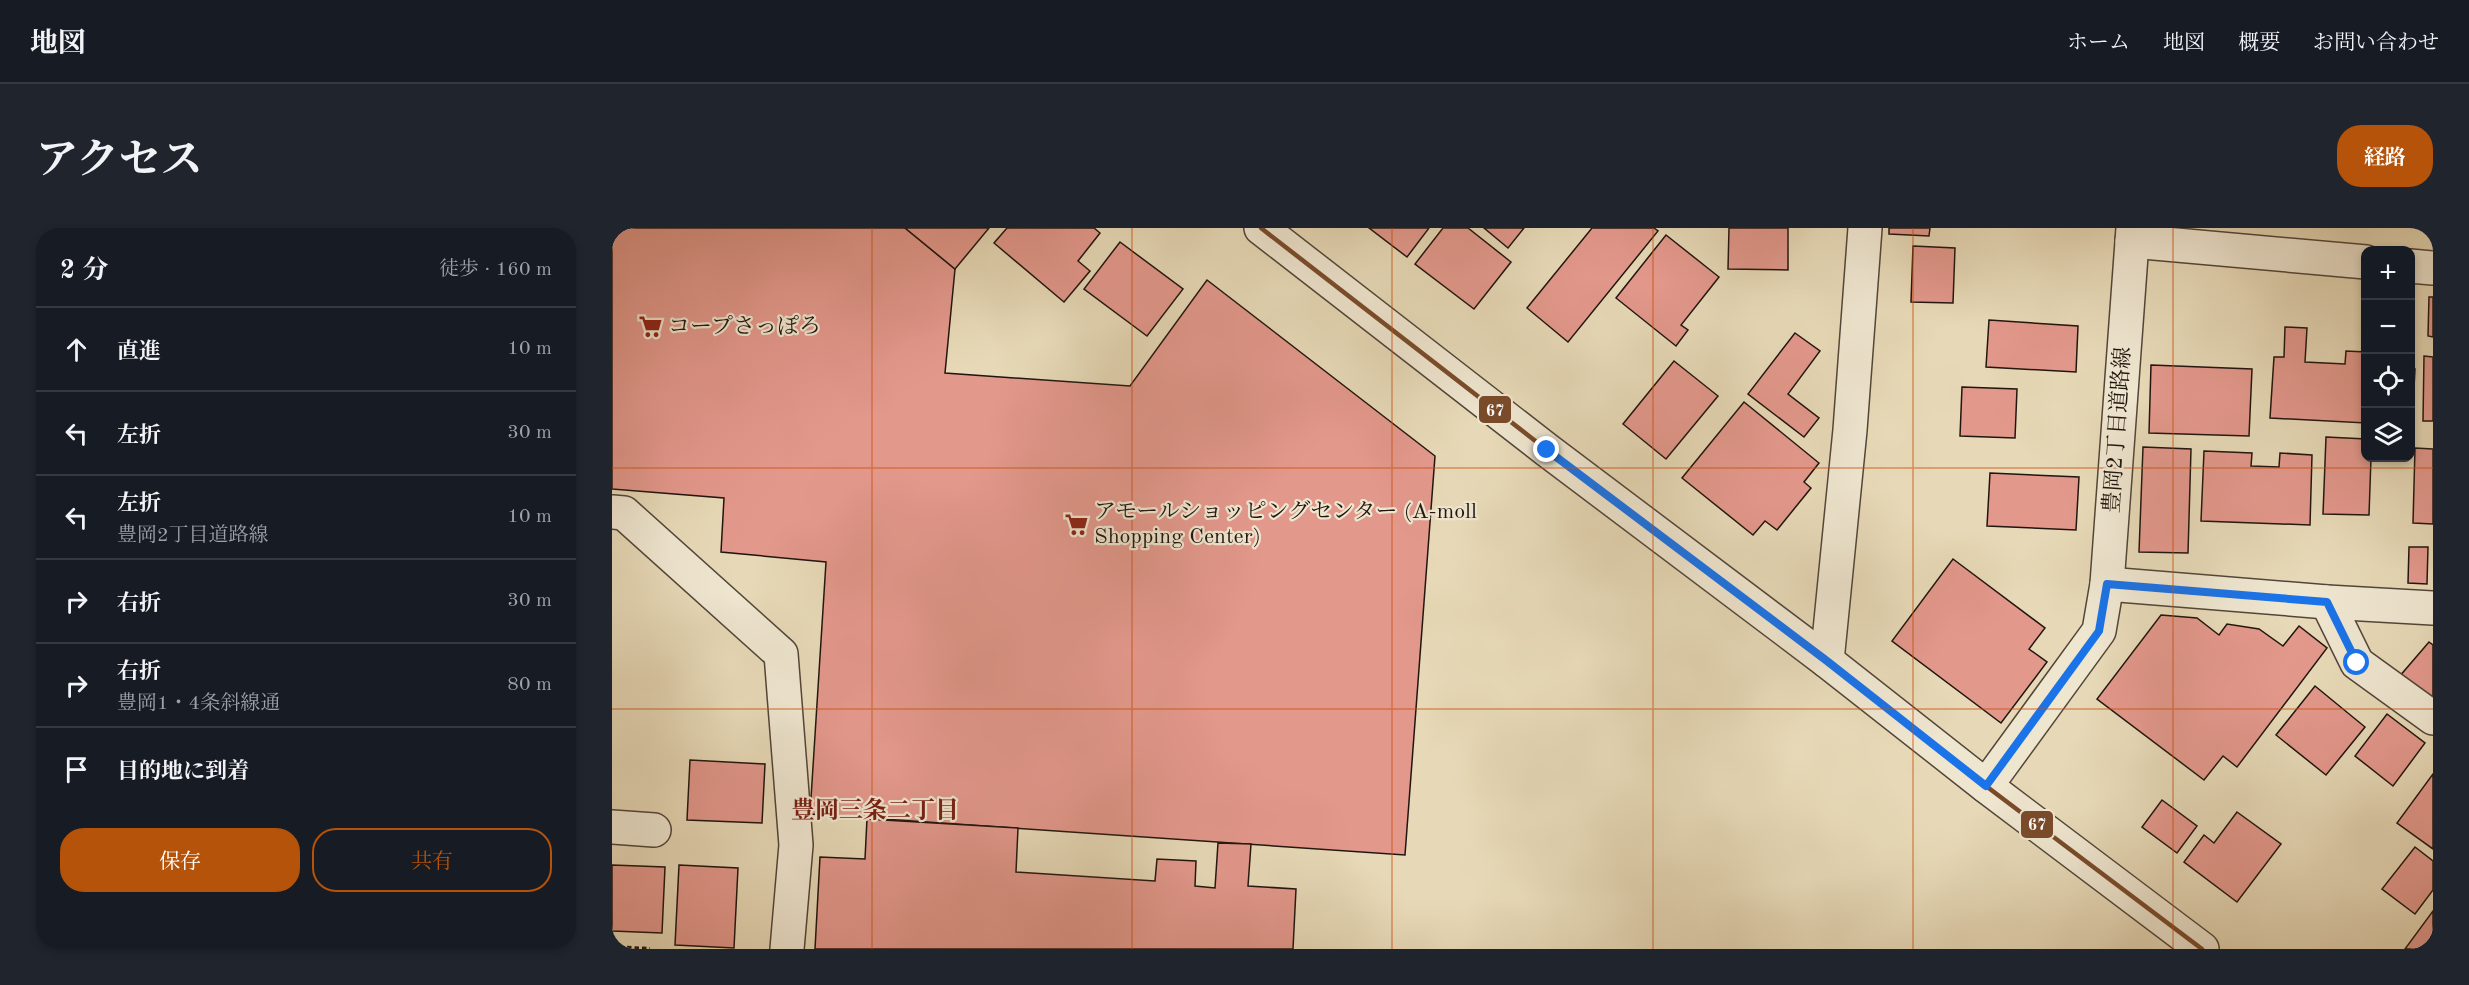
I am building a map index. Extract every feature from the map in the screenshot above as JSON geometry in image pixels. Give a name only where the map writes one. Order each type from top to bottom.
[{"type":"street","points":[[1261,228],[1547,450],[1827,661],[1986,786],[2202,949]]},
{"type":"street","points":[[1827,661],[1850,430],[1865,228]]},
{"type":"street","points":[[2133,234],[2361,261]]},
{"type":"street","name":"豊岡2丁目道路線","points":[[1986,786],[2099,631],[2107,584],[2133,234]]},
{"type":"street","points":[[2415,266],[2433,268]]},
{"type":"street","points":[[612,512],[624,513],[781,654],[796,845],[787,949]]},
{"type":"street","points":[[2107,584],[2433,608]]},
{"type":"street","points":[[2327,602],[2357,663],[2433,718]]},
{"type":"street","points":[[612,827],[654,830]]},
{"type":"path","points":[[612,947],[650,949]]},
{"type":"building","name":"アモールショッピングセンター (A-moll Shopping Center)","points":[[612,228],[905,228],[955,269],[945,373],[1130,386],[1207,280],[1435,456],[1405,855],[810,814],[826,562],[721,552],[724,498],[612,489]]},
{"type":"building","points":[[905,228],[989,228],[955,269]]},
{"type":"building","points":[[1007,228],[1094,228],[1100,233],[1078,261],[1090,271],[1064,302],[994,243]]},
{"type":"building","points":[[1369,228],[1429,228],[1407,257]]},
{"type":"building","points":[[1443,228],[1468,228],[1511,262],[1474,309],[1415,264]]},
{"type":"building","points":[[1484,228],[1524,228],[1508,248]]},
{"type":"building","points":[[1592,228],[1654,228],[1658,231],[1568,342],[1527,308]]},
{"type":"building","points":[[1729,228],[1788,228],[1788,270],[1728,269]]},
{"type":"building","points":[[1889,228],[1930,228],[1929,236],[1889,234]]},
{"type":"building","points":[[1666,235],[1719,277],[1681,325],[1688,330],[1676,346],[1616,298]]},
{"type":"building","points":[[1120,242],[1183,289],[1147,336],[1084,289]]},
{"type":"building","points":[[1913,246],[1955,248],[1953,303],[1911,302]]},
{"type":"building","points":[[2429,297],[2433,297],[2433,337],[2428,336]]},
{"type":"building","points":[[1989,320],[2078,326],[2076,372],[1986,367]]},
{"type":"building","points":[[2285,327],[2307,328],[2305,362],[2345,364],[2346,351],[2361,352],[2361,423],[2270,418],[2274,357],[2284,357]]},
{"type":"building","points":[[1795,333],[1820,351],[1788,394],[1819,418],[1804,437],[1748,394]]},
{"type":"building","points":[[2424,356],[2433,357],[2433,421],[2423,421]]},
{"type":"building","points":[[1674,361],[1718,396],[1666,459],[1623,424]]},
{"type":"building","points":[[2151,365],[2252,369],[2249,436],[2149,433]]},
{"type":"building","points":[[1962,387],[2017,389],[2015,438],[1960,436]]},
{"type":"building","points":[[1744,402],[1819,463],[1804,482],[1811,488],[1777,530],[1765,521],[1753,535],[1682,478]]},
{"type":"building","points":[[2326,437],[2361,439],[2361,462],[2371,462],[2369,515],[2323,514]]},
{"type":"building","points":[[2143,447],[2191,449],[2188,553],[2139,552]]},
{"type":"building","points":[[2415,448],[2433,449],[2433,524],[2413,523]]},
{"type":"building","points":[[2204,451],[2252,453],[2251,466],[2279,467],[2280,453],[2312,455],[2310,525],[2201,521]]},
{"type":"building","points":[[1990,473],[2079,477],[2076,530],[1987,526]]},
{"type":"building","points":[[2409,547],[2428,547],[2427,584],[2408,583]]},
{"type":"building","points":[[1953,559],[2045,628],[2029,649],[2047,662],[2001,723],[1892,641]]},
{"type":"building","points":[[2161,615],[2197,618],[2219,635],[2227,624],[2259,629],[2283,646],[2299,626],[2327,648],[2237,767],[2223,756],[2204,780],[2097,699]]},
{"type":"building","points":[[2429,642],[2433,645],[2433,706],[2399,677]]},
{"type":"building","points":[[2315,686],[2365,727],[2326,775],[2276,735]]},
{"type":"building","points":[[2387,714],[2425,743],[2393,786],[2355,756]]},
{"type":"building","points":[[690,760],[765,764],[762,823],[687,820]]},
{"type":"building","points":[[2433,774],[2433,849],[2397,823]]},
{"type":"building","points":[[2162,800],[2197,826],[2177,853],[2142,827]]},
{"type":"building","points":[[2237,812],[2281,844],[2237,902],[2184,862],[2204,835],[2214,843]]},
{"type":"building","points":[[867,819],[1018,828],[1016,872],[1155,881],[1157,859],[1196,861],[1195,886],[1215,888],[1218,843],[1251,844],[1248,886],[1296,889],[1293,949],[815,949],[820,857],[865,859]]},
{"type":"building","points":[[2415,847],[2433,861],[2433,890],[2415,914],[2382,889]]},
{"type":"building","points":[[612,865],[665,867],[662,933],[612,931]]},
{"type":"building","points":[[679,865],[738,868],[734,948],[675,945]]},
{"type":"building","points":[[2433,911],[2433,949],[2405,949]]},
{"type":"transit line","name":"67","points":[[1261,228],[1547,450],[1827,661],[1986,786],[2202,949]]},
{"type":"place","name":"コープさっぽろ","points":[[650,327]]},
{"type":"place","name":"アモールショッピングセンター (A-moll Shopping Center)","points":[[1076,525]]},
{"type":"district","name":"豊岡三条二丁目","points":[[875,812]]},
{"type":"route","points":[[1547,450],[1827,661],[1986,786],[2099,631],[2107,584],[2327,602],[2357,663]]}]
